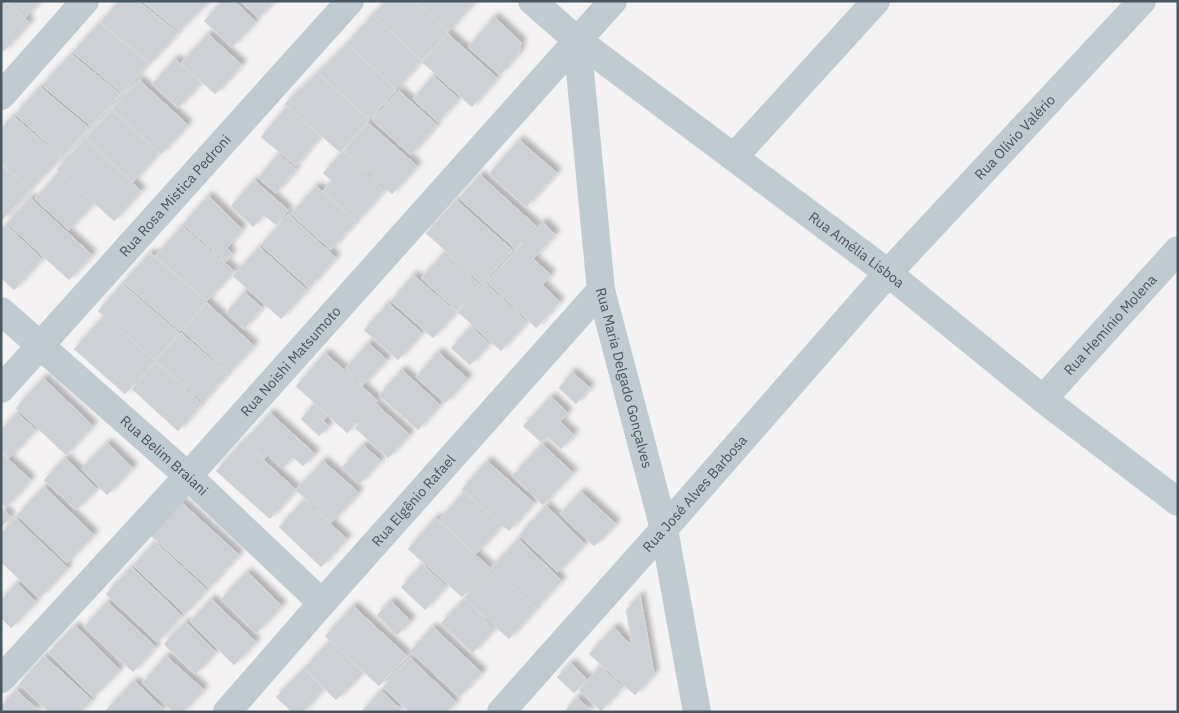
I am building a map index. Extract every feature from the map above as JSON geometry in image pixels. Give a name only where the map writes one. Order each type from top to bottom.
[{"type":"street","points":[[1,96],[85,1]]},
{"type":"street","name":"Rua Rosa Mistica Pedroni","points":[[1,390],[350,1]]},
{"type":"street","name":"Rua Amélia Lisboa","points":[[532,1],[577,40],[888,273],[1043,399],[1178,502]]},
{"type":"street","name":"Rua Noishi Matsumoto","points":[[1,679],[188,476],[613,1]]},
{"type":"street","points":[[734,157],[876,1]]},
{"type":"street","name":"Rua Olívio Valério","points":[[888,273],[1142,1]]},
{"type":"street","name":"Rua Maria Delgado Gonçalves","points":[[577,40],[601,290],[664,529],[697,712]]},
{"type":"street","name":"Rua Hemínio Molena","points":[[1043,399],[1178,250]]},
{"type":"street","name":"Rua José Alves Barbosa","points":[[500,712],[664,529],[888,273]]},
{"type":"street","name":"Rua Elgênio Rafael","points":[[227,712],[601,290]]},
{"type":"street","name":"Rua Belim Braiani","points":[[1,311],[188,476],[322,603]]},
{"type":"building","points":[[1,1],[5,1],[30,23],[4,51],[1,49]]},
{"type":"building","points":[[7,1],[41,1],[25,18]]},
{"type":"building","points":[[120,1],[138,1],[178,33],[150,63],[100,22]]},
{"type":"building","points":[[142,1],[207,1],[208,2],[179,31]]},
{"type":"building","points":[[222,1],[234,1],[256,22],[232,47],[204,21]]},
{"type":"building","points":[[240,1],[274,1],[259,18]]},
{"type":"building","points":[[386,1],[414,1],[448,32],[422,60],[373,15]]},
{"type":"building","points":[[416,1],[475,1],[449,31]]},
{"type":"building","points":[[372,15],[422,61],[396,89],[347,43]]},
{"type":"building","points":[[494,17],[521,42],[519,53],[500,75],[468,47]]},
{"type":"building","points":[[99,23],[149,63],[122,93],[73,52]]},
{"type":"building","points":[[208,34],[242,65],[215,94],[181,63]]},
{"type":"building","points":[[448,34],[497,78],[472,107],[422,62]]},
{"type":"building","points":[[347,44],[396,90],[370,119],[318,73]]},
{"type":"building","points":[[71,54],[120,94],[91,126],[42,85]]},
{"type":"building","points":[[175,59],[201,83],[178,108],[152,84]]},
{"type":"building","points":[[317,73],[369,120],[340,152],[285,104]]},
{"type":"building","points":[[433,76],[459,99],[438,122],[413,99]]},
{"type":"building","points":[[139,80],[188,125],[161,154],[112,109]]},
{"type":"building","points":[[40,87],[89,128],[62,156],[15,114]]},
{"type":"building","points":[[399,91],[437,125],[411,155],[372,120]]},
{"type":"building","points":[[286,107],[320,136],[296,166],[261,137]]},
{"type":"building","points":[[112,110],[159,153],[133,182],[86,138]]},
{"type":"building","points":[[13,116],[61,157],[31,189],[1,163],[1,129]]},
{"type":"building","points":[[368,123],[417,166],[392,194],[344,150]]},
{"type":"building","points":[[85,139],[141,191],[114,221],[57,169]]},
{"type":"building","points":[[519,140],[557,173],[526,207],[489,174]]},
{"type":"building","points":[[343,151],[385,190],[357,221],[323,191],[332,181],[323,173]]},
{"type":"building","points":[[278,154],[296,169],[276,193],[258,178]]},
{"type":"building","points":[[1,165],[30,190],[2,220],[1,220]]},
{"type":"building","points":[[60,171],[94,203],[69,230],[35,199]]},
{"type":"building","points":[[480,175],[536,226],[516,249],[459,198]]},
{"type":"building","points":[[254,180],[288,210],[276,225],[264,215],[253,227],[231,206]]},
{"type":"building","points":[[316,186],[356,222],[331,250],[291,214]]},
{"type":"building","points":[[208,196],[242,229],[227,248],[232,254],[226,262],[183,224]]},
{"type":"building","points":[[30,198],[92,255],[69,280],[7,223]]},
{"type":"building","points":[[456,200],[512,250],[482,284],[426,233]]},
{"type":"building","points":[[288,214],[336,258],[309,288],[261,245]]},
{"type":"building","points":[[543,222],[555,235],[533,259],[551,275],[542,285],[560,302],[536,328],[487,282]]},
{"type":"building","points":[[6,225],[42,259],[14,290],[1,278],[1,230]]},
{"type":"building","points":[[182,226],[234,271],[207,301],[155,256]]},
{"type":"building","points":[[259,247],[307,290],[281,319],[233,276]]},
{"type":"building","points":[[445,252],[480,285],[457,311],[421,278]]},
{"type":"building","points":[[150,253],[207,302],[180,331],[123,282]]},
{"type":"building","points":[[413,275],[456,312],[433,338],[391,301]]},
{"type":"building","points":[[485,283],[527,322],[501,351],[458,312]]},
{"type":"building","points":[[122,284],[179,333],[155,360],[98,311]]},
{"type":"building","points":[[244,292],[262,308],[244,329],[226,313]]},
{"type":"building","points":[[207,303],[254,346],[229,373],[183,331]]},
{"type":"building","points":[[388,303],[422,333],[398,360],[364,330]]},
{"type":"building","points":[[104,316],[155,361],[125,394],[74,349]]},
{"type":"building","points":[[471,327],[490,344],[470,365],[451,348]]},
{"type":"building","points":[[181,333],[228,374],[203,402],[156,361]]},
{"type":"building","points":[[368,343],[387,360],[363,385],[345,369]]},
{"type":"building","points":[[438,352],[468,379],[445,403],[416,377]]},
{"type":"building","points":[[325,353],[377,400],[347,433],[296,386]]},
{"type":"building","points":[[156,362],[202,404],[178,431],[132,389]]},
{"type":"building","points":[[402,370],[440,405],[418,430],[379,395]]},
{"type":"building","points":[[572,372],[590,388],[576,404],[559,388]]},
{"type":"building","points":[[43,378],[93,426],[66,455],[16,408]]},
{"type":"building","points":[[551,397],[568,413],[560,422],[574,435],[561,449],[547,436],[541,442],[523,426]]},
{"type":"building","points":[[314,404],[327,416],[323,421],[329,426],[319,436],[301,419]]},
{"type":"building","points":[[376,404],[410,435],[388,458],[355,428]]},
{"type":"building","points":[[17,413],[36,430],[9,458],[1,451],[1,430]]},
{"type":"building","points":[[270,413],[315,454],[303,466],[293,457],[282,469],[268,455],[264,459],[244,442]]},
{"type":"building","points":[[243,441],[296,490],[270,519],[216,471]]},
{"type":"building","points":[[107,443],[133,468],[107,495],[81,469]]},
{"type":"building","points":[[542,444],[573,473],[543,505],[512,476]]},
{"type":"building","points":[[363,445],[381,461],[359,484],[342,467]]},
{"type":"building","points":[[1,453],[31,480],[6,507],[1,503]]},
{"type":"building","points":[[65,458],[97,489],[76,510],[44,480]]},
{"type":"building","points":[[323,461],[359,493],[331,523],[296,490]]},
{"type":"building","points":[[487,461],[534,503],[509,531],[462,489]]},
{"type":"building","points":[[44,487],[94,535],[67,563],[17,515]]},
{"type":"building","points":[[464,492],[501,526],[476,554],[439,520]]},
{"type":"building","points":[[581,492],[616,524],[594,546],[560,514]]},
{"type":"building","points":[[304,500],[347,539],[321,567],[279,527]]},
{"type":"building","points":[[180,501],[239,555],[209,588],[149,534]]},
{"type":"building","points":[[546,506],[585,544],[558,572],[519,535]]},
{"type":"building","points":[[1,508],[11,517],[1,527]]},
{"type":"building","points":[[435,518],[489,567],[462,597],[408,549]]},
{"type":"building","points":[[16,519],[68,568],[39,598],[1,562],[1,534]]},
{"type":"building","points":[[518,539],[562,581],[536,608],[491,568]]},
{"type":"building","points":[[155,542],[207,590],[185,614],[133,565]]},
{"type":"building","points":[[422,564],[446,586],[425,610],[401,587]]},
{"type":"building","points":[[131,567],[182,616],[157,642],[106,594]]},
{"type":"building","points":[[491,568],[536,609],[509,639],[464,598]]},
{"type":"building","points":[[247,572],[282,606],[256,633],[221,599]]},
{"type":"building","points":[[17,583],[36,602],[11,628],[1,618],[1,600]]},
{"type":"building","points":[[640,595],[654,674],[635,695],[589,654],[614,627],[626,641],[632,644],[626,610]]},
{"type":"building","points":[[211,599],[256,642],[234,665],[190,622]]},
{"type":"building","points":[[465,599],[495,629],[472,653],[441,623]]},
{"type":"building","points":[[391,601],[411,621],[397,635],[377,615]]},
{"type":"building","points":[[107,602],[156,647],[133,672],[84,627]]},
{"type":"building","points":[[353,606],[407,656],[379,686],[325,636]]},
{"type":"building","points":[[186,622],[216,652],[195,674],[164,644]]},
{"type":"building","points":[[75,626],[120,670],[93,697],[48,653]]},
{"type":"building","points":[[433,627],[482,673],[459,697],[410,651]]},
{"type":"building","points":[[330,641],[363,673],[336,700],[304,668]]},
{"type":"building","points":[[44,656],[92,700],[81,712],[49,712],[19,684]]},
{"type":"building","points":[[166,656],[204,690],[183,712],[173,712],[142,683]]},
{"type":"building","points":[[410,658],[456,702],[447,712],[409,712],[383,687]]},
{"type":"building","points":[[571,663],[587,680],[574,693],[557,677]]},
{"type":"building","points":[[600,666],[623,687],[601,711],[579,690]]},
{"type":"building","points":[[304,669],[324,689],[303,712],[292,712],[276,697]]},
{"type":"building","points":[[134,681],[165,711],[108,712],[106,710]]},
{"type":"building","points":[[16,690],[40,712],[1,712],[1,706]]},
{"type":"building","points":[[381,691],[403,712],[361,712]]},
{"type":"building","points":[[577,697],[592,712],[564,712]]}]
